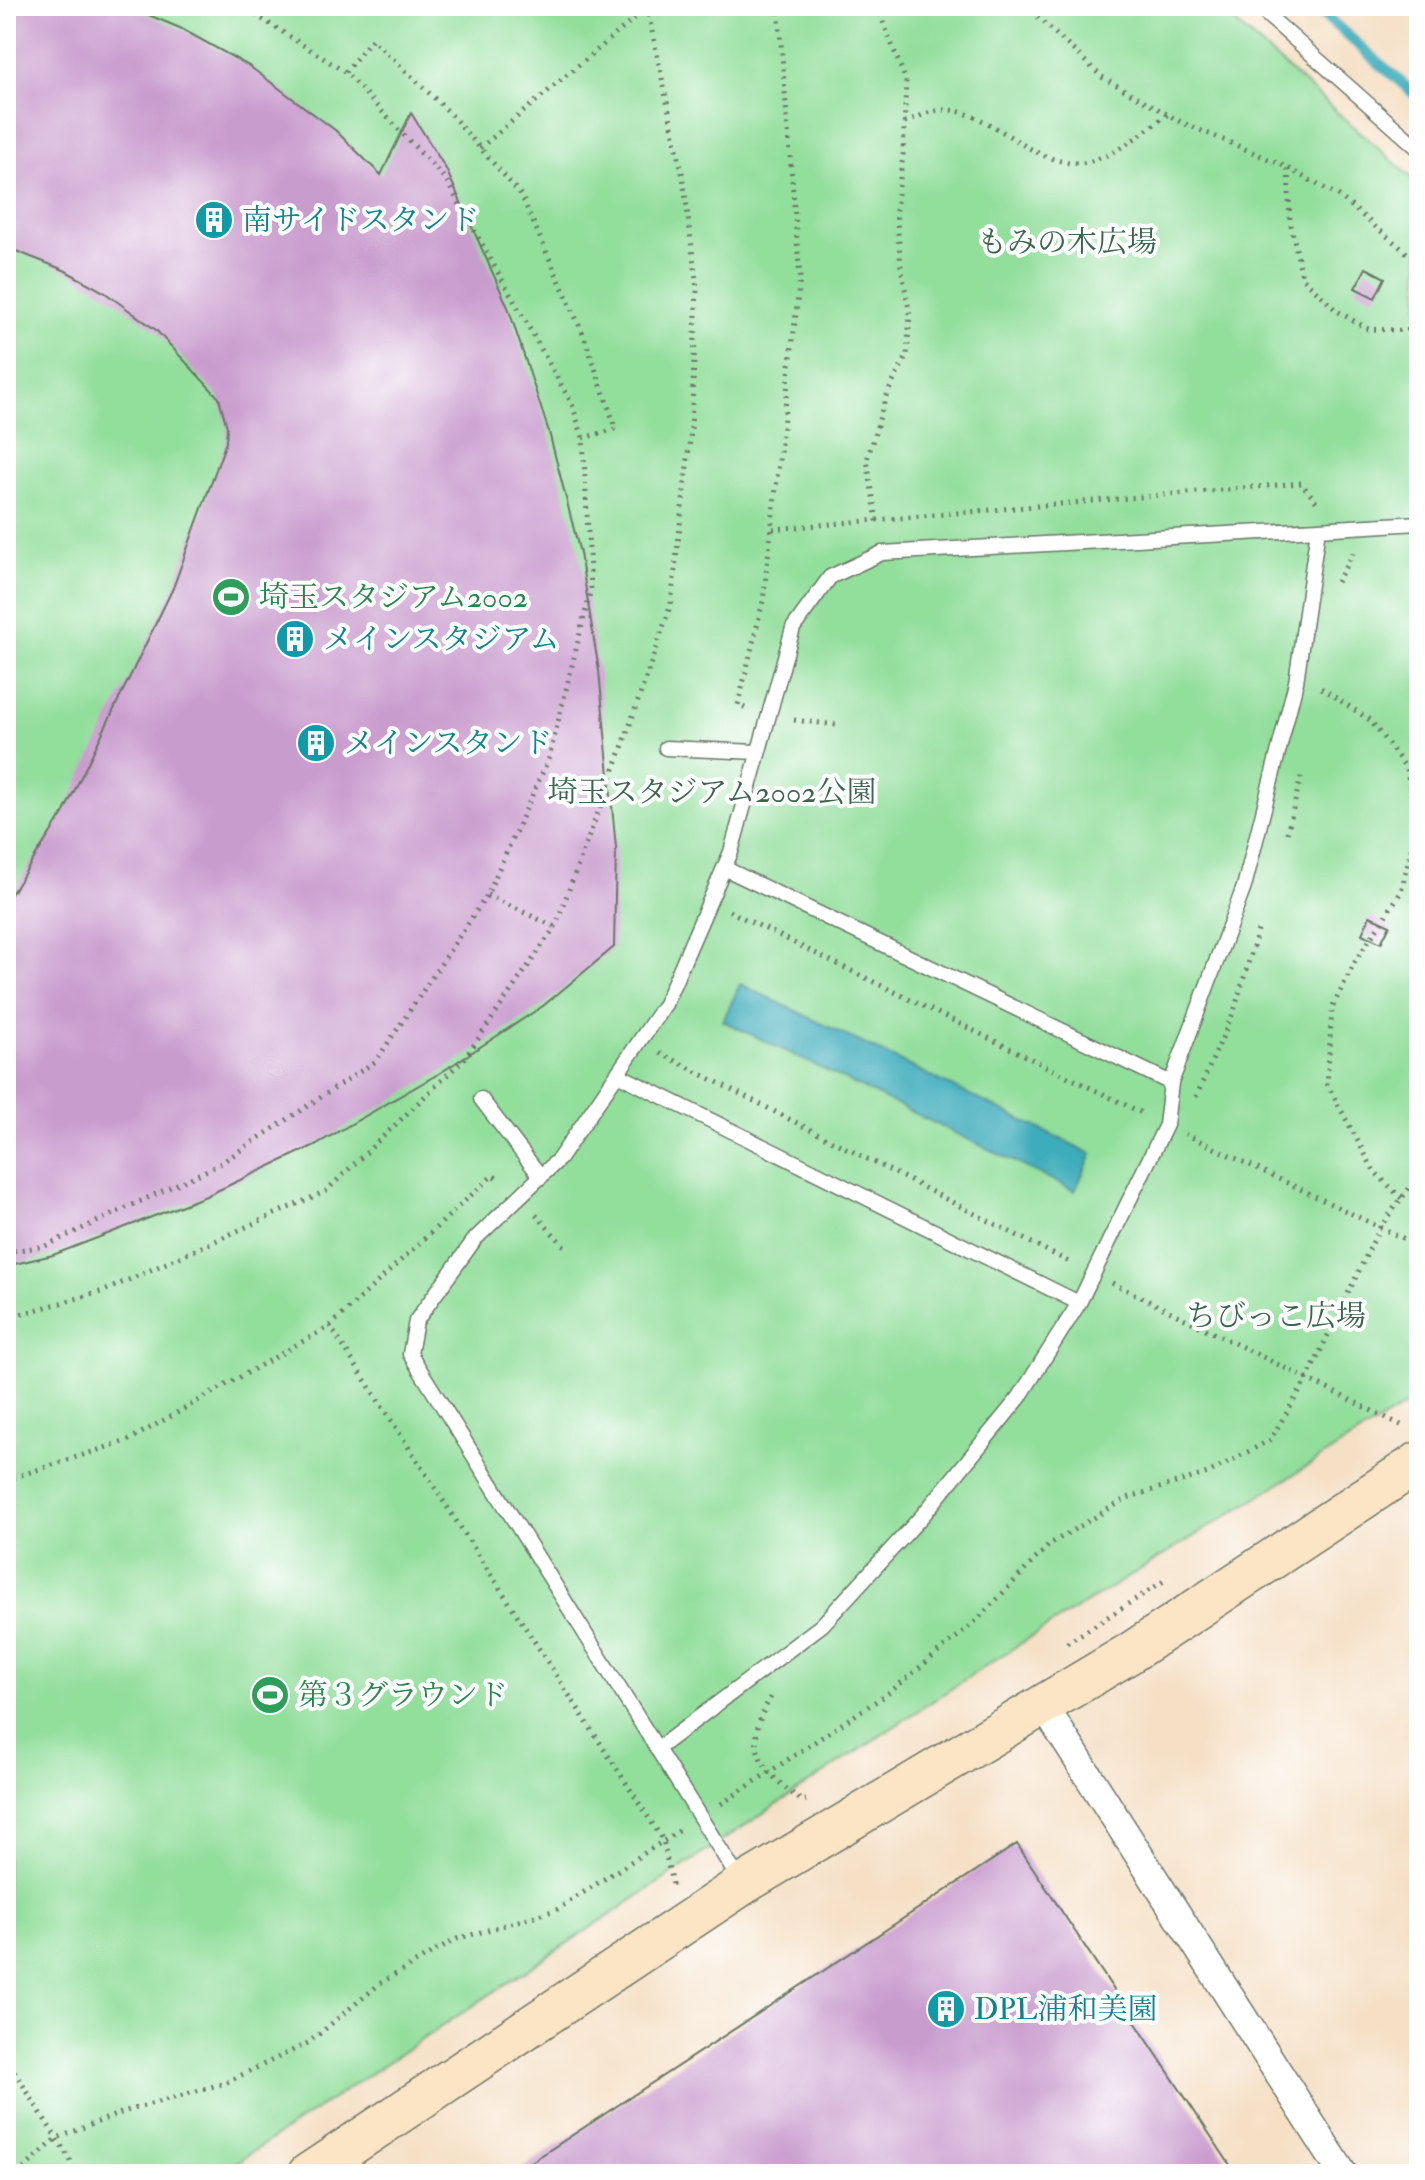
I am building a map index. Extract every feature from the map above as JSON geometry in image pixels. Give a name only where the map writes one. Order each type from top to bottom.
[{"type":"street","points":[[308,2174],[742,1885],[1130,1653],[1406,1442]]},
{"type":"street","points":[[1043,1705],[1343,2174]]},
{"type":"lane","points":[[1257,6],[1419,149]]},
{"type":"lane","points":[[742,1885],[410,1354],[416,1321],[475,1239],[559,1159],[665,1004],[724,868],[793,628],[830,577],[882,553],[1419,523]]},
{"type":"lane","points":[[657,1749],[822,1625],[923,1515],[1019,1398],[1079,1303],[1166,1125],[1171,1083],[1244,887],[1296,682],[1318,529]]},
{"type":"lane","points":[[666,748],[757,752]]},
{"type":"lane","points":[[724,868],[1171,1083]]},
{"type":"lane","points":[[617,1074],[1079,1303]]},
{"type":"lane","points":[[481,1099],[541,1177]]},
{"type":"path","points":[[6,1252],[45,1246],[218,1165],[376,1061],[487,895],[549,758],[591,589],[583,438],[572,404],[446,180],[345,72],[242,6]]},
{"type":"path","points":[[738,705],[763,601],[800,278],[778,6]]},
{"type":"path","points":[[877,6],[906,81],[896,210],[901,267],[910,315],[907,355],[886,396],[867,460],[877,521]]},
{"type":"path","points":[[1026,6],[1102,77],[1168,114],[1288,168],[1339,196],[1419,263]]},
{"type":"path","points":[[6,1318],[104,1291],[326,1191],[465,1058],[555,927],[623,745],[671,604],[691,431],[697,288],[683,177],[661,65],[644,7],[480,148]]},
{"type":"path","points":[[345,72],[372,39],[407,69],[521,195],[584,336],[616,429],[583,438]]},
{"type":"path","points":[[905,122],[940,110],[971,115],[1033,149],[1077,163],[1122,147],[1168,114]]},
{"type":"path","points":[[1288,168],[1290,221],[1302,277],[1337,311],[1368,329],[1419,331]]},
{"type":"path","points":[[773,529],[1301,483],[1338,528]]},
{"type":"path","points":[[1316,685],[1370,720],[1407,769],[1416,828],[1401,892],[1355,962],[1332,1008],[1327,1084],[1374,1171],[1402,1199]]},
{"type":"path","points":[[487,895],[555,927]]},
{"type":"path","points":[[710,901],[1419,1246]]},
{"type":"path","points":[[639,1042],[1093,1274],[1307,1379],[1406,1442],[1419,1419]]},
{"type":"path","points":[[6,1480],[129,1440],[330,1326],[493,1175]]},
{"type":"path","points":[[768,1775],[901,1683],[976,1621],[1050,1544],[1127,1498],[1208,1473],[1270,1440],[1307,1379],[1380,1227],[1419,1175]]},
{"type":"path","points":[[330,1326],[663,1840],[672,1884],[659,1893]]},
{"type":"path","points":[[1056,1650],[1177,1573]]},
{"type":"path","points":[[758,1729],[757,1754],[768,1775],[802,1801],[815,1796]]},
{"type":"path","points":[[18,2174],[57,2138],[126,2111],[225,2083],[308,2043],[382,1982],[432,1953],[457,1939],[556,1910],[663,1840]]},
{"type":"path","points":[[6,2058],[79,2174]]},
{"type":"green space","name":"埼玉スタジアム2002公園","points":[[6,6],[1216,6],[1419,184],[1419,1397],[999,1657],[219,2174],[6,2174]]},
{"type":"water","points":[[740,984],[1092,1154],[1075,1191],[723,1021]]},
{"type":"building","name":"埼玉スタジアム2002","points":[[6,6],[127,6],[180,28],[249,66],[335,130],[381,175],[411,113],[446,169],[508,307],[549,432],[580,553],[599,671],[616,848],[614,947],[543,1006],[440,1073],[313,1146],[206,1196],[53,1255],[6,1266],[6,902],[64,812],[173,588],[226,442],[227,427],[219,398],[156,330],[104,292],[64,270],[6,247]]},
{"type":"building","points":[[1366,268],[1385,278],[1375,298],[1355,288]]},
{"type":"building","points":[[1370,916],[1390,925],[1381,943],[1362,934]]},
{"type":"building","name":"DPL浦和美園","points":[[1017,1844],[1236,2174],[513,2174]]},
{"type":"waterway","points":[[1314,6],[1419,98]]},
{"type":"place","name":"南サイドスタンド","points":[[214,220]]},
{"type":"place","name":"埼玉スタジアム2002","points":[[231,597]]},
{"type":"place","name":"メインスタジアム","points":[[295,639]]},
{"type":"place","name":"メインスタンド","points":[[316,743]]},
{"type":"place","name":"第３グラウンド","points":[[270,1695]]},
{"type":"place","name":"DPL浦和美園","points":[[946,2009]]},
{"type":"park label","name":"もみの木広場","points":[[1067,242]]},
{"type":"park label","name":"ちびっこ広場","points":[[1276,1316]]}]
